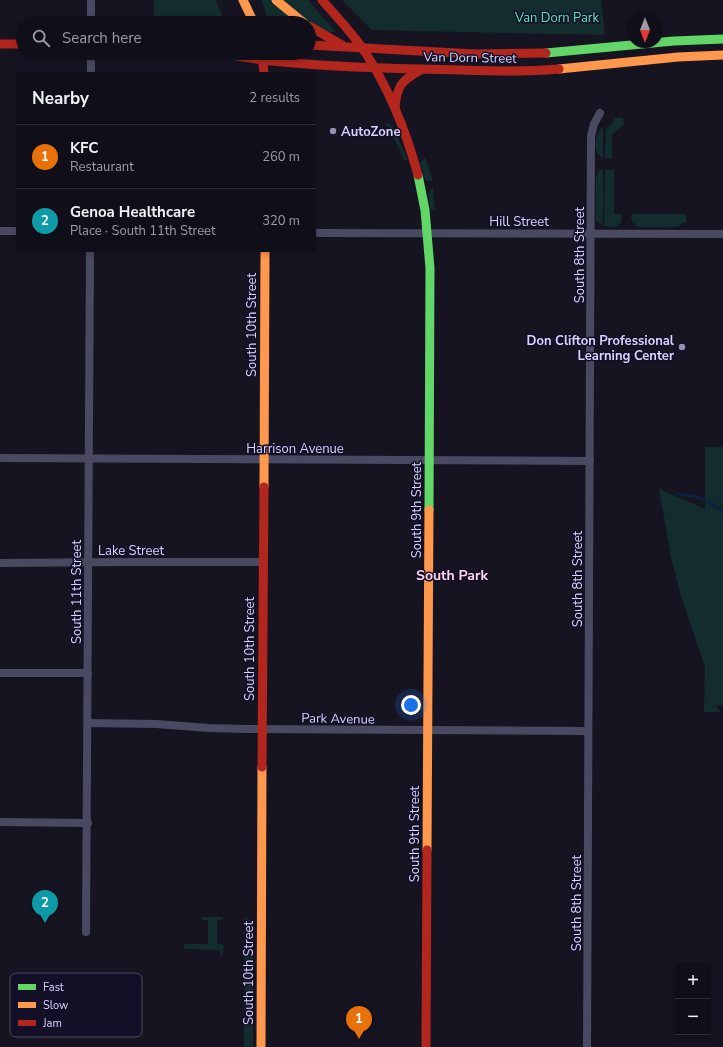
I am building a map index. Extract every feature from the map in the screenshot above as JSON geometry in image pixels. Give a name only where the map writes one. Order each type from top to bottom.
[{"type":"main road","points":[[243,0],[251,16]]},
{"type":"main road","points":[[276,0],[295,16]]},
{"type":"main road","name":"South 9th Street","points":[[322,0],[368,56],[395,108],[405,132],[418,177],[428,233],[430,268],[426,1047]]},
{"type":"main road","points":[[316,30],[346,47],[368,56],[403,66],[434,70]]},
{"type":"main road","name":"Van Dorn Street","points":[[316,45],[459,54],[513,55],[560,52],[647,43],[700,39],[723,39]]},
{"type":"main road","points":[[0,44],[16,44]]},
{"type":"main road","name":"Van Dorn Street","points":[[274,60],[280,62],[374,68],[488,72],[534,70],[680,57],[723,55]]},
{"type":"main road","points":[[263,60],[264,72]]},
{"type":"main road","points":[[395,108],[398,86],[406,78],[422,69]]},
{"type":"main road","name":"South 10th Street","points":[[261,1047],[265,252]]},
{"type":"street","points":[[91,0],[91,16]]},
{"type":"street","points":[[91,60],[91,72]]},
{"type":"street","name":"South 8th Street","points":[[587,1047],[591,136],[594,124],[600,113]]},
{"type":"street","points":[[0,231],[16,231]]},
{"type":"street","name":"Hill Street","points":[[316,233],[723,234]]},
{"type":"street","name":"South 11th Street","points":[[86,932],[88,823],[90,252]]},
{"type":"street","name":"Harrison Avenue","points":[[0,458],[590,461]]},
{"type":"street","name":"Lake Street","points":[[0,563],[263,562]]},
{"type":"street","points":[[0,673],[88,673]]},
{"type":"street","name":"Park Avenue","points":[[88,723],[156,724],[209,728],[588,731]]},
{"type":"street","points":[[0,822],[88,823]]},
{"type":"green space","points":[[154,0],[216,0],[222,16],[154,16]]},
{"type":"green space","points":[[261,0],[308,0],[336,32],[316,32],[316,16],[267,16]]},
{"type":"green space","name":"Van Dorn Park","points":[[342,0],[601,0],[605,35],[372,30]]},
{"type":"green space","points":[[615,118],[623,118],[624,125],[612,135],[612,158],[605,158],[606,129],[612,124]]},
{"type":"green space","points":[[388,123],[393,127],[408,160],[404,160],[386,124]]},
{"type":"green space","points":[[603,127],[603,158],[599,156],[597,152],[596,138]]},
{"type":"green space","points":[[425,158],[433,181],[427,181],[425,179],[420,163]]},
{"type":"green space","points":[[603,169],[603,221],[601,225],[596,220],[596,176],[599,171]]},
{"type":"green space","points":[[605,169],[614,170],[614,214],[621,214],[622,216],[621,223],[616,227],[604,226]]},
{"type":"green space","points":[[433,188],[435,211],[430,208],[428,195],[430,190]]},
{"type":"green space","points":[[632,214],[685,214],[686,222],[677,227],[638,227],[632,222]]},
{"type":"green space","points":[[705,447],[723,447],[723,705],[716,705],[720,712],[704,712],[705,667],[682,599],[672,562],[659,489],[705,509]]},
{"type":"green space","points":[[202,917],[223,917],[223,920],[217,920],[217,944],[222,944],[224,946],[221,957],[220,950],[184,949],[184,944],[208,944],[208,920],[202,920]]},
{"type":"green space","points":[[245,918],[250,920],[253,924],[253,1047],[244,1047]]},
{"type":"waterway","points":[[676,494],[690,495],[701,498],[723,512]]},
{"type":"traffic: fast","points":[[546,53],[674,41],[723,39]]},
{"type":"traffic: fast","points":[[418,175],[425,210],[430,268],[429,510]]},
{"type":"traffic: slow","points":[[243,0],[251,16]]},
{"type":"traffic: slow","points":[[276,0],[295,16]]},
{"type":"traffic: slow","points":[[559,69],[678,57],[723,55]]},
{"type":"traffic: slow","points":[[264,487],[265,252]]},
{"type":"traffic: slow","points":[[427,850],[429,510]]},
{"type":"traffic: slow","points":[[261,1047],[262,767]]},
{"type":"traffic: jam","points":[[322,0],[363,49],[381,79],[396,110],[418,175]]},
{"type":"traffic: jam","points":[[316,30],[342,45]]},
{"type":"traffic: jam","points":[[0,44],[16,44]]},
{"type":"traffic: jam","points":[[316,45],[475,54],[546,53]]},
{"type":"traffic: jam","points":[[263,60],[264,72]]},
{"type":"traffic: jam","points":[[263,60],[381,68],[507,71],[559,69]]},
{"type":"traffic: jam","points":[[395,107],[399,88],[410,76],[422,69]]},
{"type":"traffic: jam","points":[[262,767],[264,487]]},
{"type":"traffic: jam","points":[[426,1047],[427,850]]},
{"type":"place","name":"AutoZone","points":[[333,131]]},
{"type":"place","name":"Don Clifton Professional Learning Center","points":[[682,347]]},
{"type":"place","name":"Genoa Healthcare","points":[[45,923]]},
{"type":"place","name":"KFC","points":[[359,1039]]},
{"type":"district","name":"South Park","points":[[452,575]]}]
